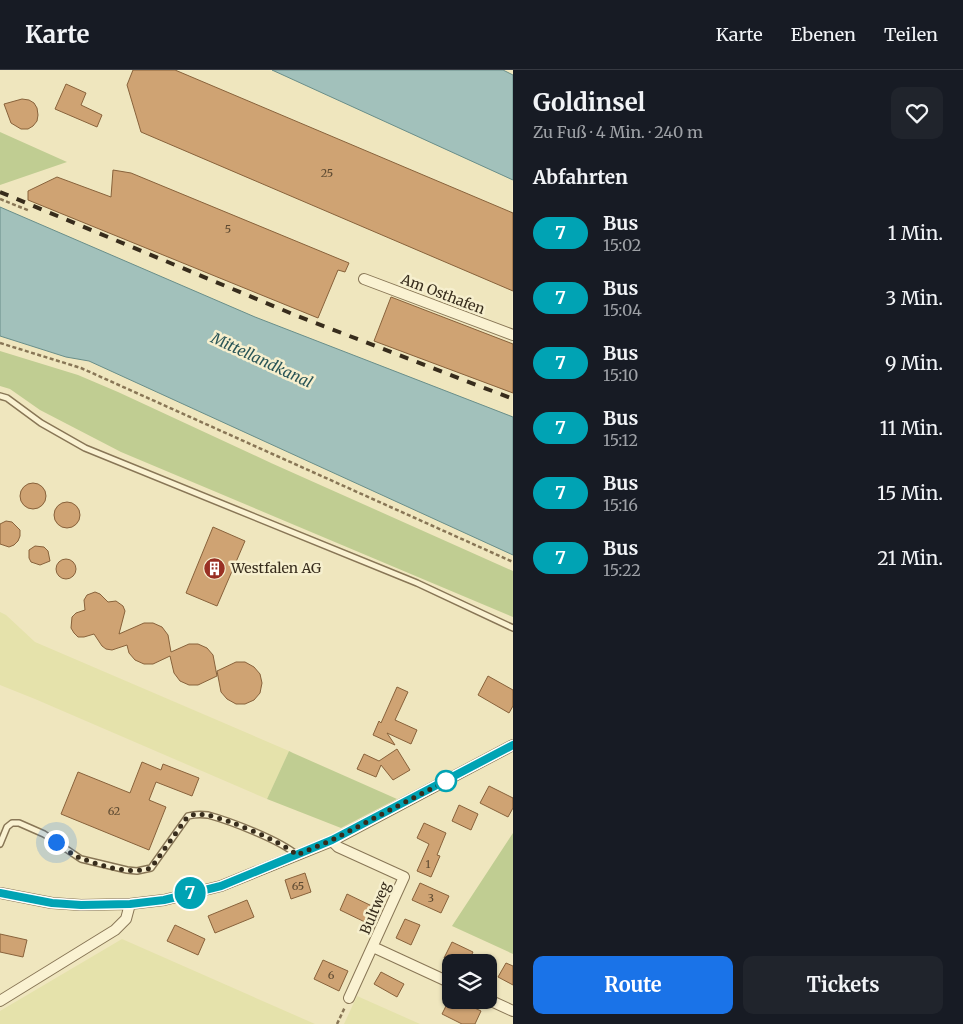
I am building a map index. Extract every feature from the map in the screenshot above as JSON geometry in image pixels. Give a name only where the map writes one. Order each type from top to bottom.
[{"type":"street","name":"Am Osthafen","points":[[364,279],[513,335]]},
{"type":"street","points":[[0,893],[52,903],[81,905],[130,904],[164,900],[221,886],[332,840],[513,745]]},
{"type":"street","name":"Bultweg","points":[[332,840],[338,847],[404,876],[349,998]]},
{"type":"street","points":[[0,1001],[115,930],[126,919],[130,904]]},
{"type":"street","points":[[373,947],[442,979]]},
{"type":"street","points":[[497,1004],[513,1011]]},
{"type":"lane","points":[[0,396],[7,398],[41,423],[85,448],[417,584],[513,628]]},
{"type":"lane","points":[[0,844],[7,827],[12,823],[19,823],[44,834],[81,858],[127,870],[144,870],[151,868],[188,816],[198,814],[207,815],[281,844],[297,855]]},
{"type":"path","points":[[0,199],[30,211]]},
{"type":"path","points":[[0,343],[81,368],[513,562]]},
{"type":"path","points":[[337,1024],[349,998]]},
{"type":"shaded area","points":[[0,612],[6,615],[35,642],[289,751],[267,799],[0,685]]},
{"type":"shaded area","points":[[122,939],[315,1024],[0,1024],[0,1011]]},
{"type":"shaded area","points":[[357,996],[420,1024],[344,1024]]},
{"type":"green space","points":[[0,132],[67,162],[0,185]]},
{"type":"green space","points":[[0,351],[78,375],[118,392],[271,463],[513,571],[513,617],[121,452],[40,410],[10,389],[0,386]]},
{"type":"green space","points":[[289,751],[397,799],[341,828],[267,799]]},
{"type":"green space","points":[[513,833],[513,954],[452,926]]},
{"type":"water","points":[[272,70],[503,70],[513,75],[513,180]]},
{"type":"water","name":"Mittellandkanal","points":[[0,207],[255,317],[513,417],[513,555],[89,361],[66,357],[0,336]]},
{"type":"building","points":[[133,70],[175,70],[513,213],[513,291],[141,132],[127,85]]},
{"type":"building","points":[[66,84],[86,93],[81,105],[102,115],[97,127],[55,109]]},
{"type":"building","points":[[22,99],[34,103],[37,108],[37,121],[28,129],[21,129],[11,123],[4,104]]},
{"type":"building","points":[[113,170],[131,173],[349,263],[345,272],[338,270],[318,318],[28,200],[28,191],[57,177],[111,197]]},
{"type":"building","points":[[391,297],[513,344],[513,393],[374,341]]},
{"type":"building","points":[[33,483],[42,487],[46,496],[42,505],[33,509],[24,505],[20,496],[24,487]]},
{"type":"building","points":[[67,502],[76,506],[80,515],[76,524],[67,528],[58,524],[54,515],[58,506]]},
{"type":"building","points":[[6,521],[12,522],[20,530],[18,541],[9,547],[0,544],[0,524]]},
{"type":"building","name":"Westfalen AG","points":[[213,527],[245,541],[217,606],[186,593]]},
{"type":"building","points":[[35,546],[44,547],[48,551],[50,561],[40,565],[31,562],[29,550]]},
{"type":"building","points":[[66,559],[73,562],[76,569],[73,576],[66,579],[59,576],[56,569],[59,562]]},
{"type":"building","points":[[95,592],[108,602],[116,601],[123,606],[125,611],[119,634],[144,623],[153,623],[162,627],[168,635],[171,652],[189,644],[198,644],[207,648],[213,655],[217,676],[198,685],[189,685],[180,681],[174,673],[170,656],[153,664],[144,664],[135,660],[129,653],[127,645],[112,650],[102,646],[94,634],[78,637],[71,628],[72,617],[76,613],[85,610],[84,600],[87,595]]},
{"type":"building","points":[[236,662],[245,662],[254,667],[260,674],[262,683],[260,693],[254,700],[245,704],[236,704],[227,699],[221,692],[217,671]]},
{"type":"building","points":[[488,676],[513,690],[513,706],[509,713],[478,695]]},
{"type":"building","points":[[397,687],[408,692],[395,720],[417,730],[411,744],[387,733],[395,745],[373,735],[379,721],[381,723]]},
{"type":"building","points":[[397,749],[410,770],[393,780],[381,765],[376,777],[357,769],[364,754],[379,761]]},
{"type":"building","points":[[142,762],[161,770],[163,764],[199,778],[192,796],[156,782],[149,800],[166,807],[149,850],[61,814],[78,772],[130,793]]},
{"type":"building","points":[[489,786],[513,798],[513,808],[508,817],[480,803]]},
{"type":"building","points":[[459,805],[478,814],[471,830],[452,821]]},
{"type":"building","points":[[424,823],[446,833],[437,855],[440,856],[431,877],[417,871],[429,844],[417,838]]},
{"type":"building","points":[[305,873],[311,892],[291,899],[285,880]]},
{"type":"building","points":[[420,883],[449,896],[441,913],[412,900]]},
{"type":"building","points":[[347,894],[374,907],[367,923],[340,910]]},
{"type":"building","points":[[247,900],[254,917],[215,933],[208,916]]},
{"type":"building","points":[[405,919],[420,925],[411,945],[396,938]]},
{"type":"building","points":[[175,925],[205,939],[198,955],[167,941]]},
{"type":"building","points":[[0,934],[27,940],[23,957],[0,952]]},
{"type":"building","points":[[452,942],[473,952],[472,954],[446,954]]},
{"type":"building","points":[[323,960],[348,971],[339,991],[314,979]]},
{"type":"building","points":[[506,963],[513,966],[513,985],[498,977]]},
{"type":"building","points":[[381,972],[404,984],[397,997],[374,984]]},
{"type":"building","points":[[444,1009],[477,1009],[481,1011],[475,1024],[462,1024],[442,1014]]},
{"type":"railway","points":[[0,192],[295,315],[513,399]]},
{"type":"bus line","name":"7","points":[[0,893],[18,898],[52,903],[81,905],[130,904],[164,900],[221,886],[332,840],[513,745]]},
{"type":"place","name":"Westfalen AG","points":[[215,568]]},
{"type":"route","points":[[56,842],[81,858],[127,870],[144,870],[151,868],[188,816],[198,814],[207,815],[287,847],[297,855],[332,840],[446,781]]}]
